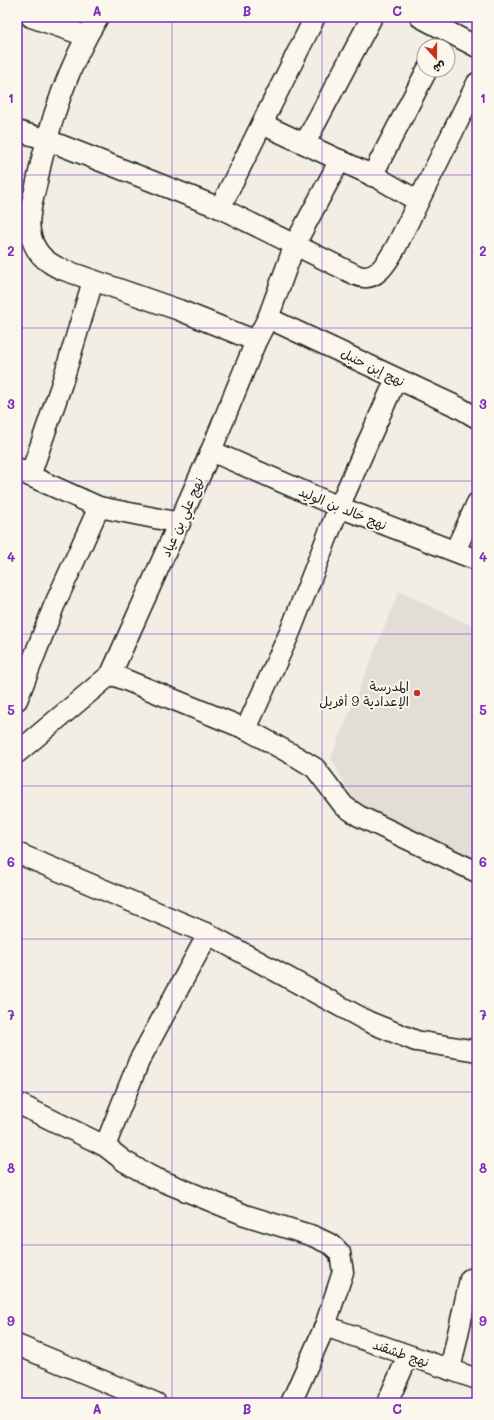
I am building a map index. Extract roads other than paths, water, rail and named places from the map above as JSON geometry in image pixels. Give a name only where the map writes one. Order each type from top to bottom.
[{"type":"street","points":[[32,17],[86,36]]},
{"type":"street","points":[[98,17],[86,36],[69,75],[45,139],[31,210],[29,229],[32,241],[39,255],[48,264],[92,281],[179,310],[256,341]]},
{"type":"street","points":[[220,208],[315,17]]},
{"type":"street","points":[[305,143],[372,17]]},
{"type":"street","points":[[420,17],[443,38]]},
{"type":"street","points":[[456,41],[477,47]]},
{"type":"street","points":[[372,176],[423,78]]},
{"type":"street","points":[[17,131],[45,139],[220,208],[356,275],[369,277],[380,270],[391,256],[405,231],[418,201],[477,83]]},
{"type":"street","points":[[262,124],[340,160],[418,201]]},
{"type":"street","name":"نهج علي بن عياد","points":[[18,748],[111,674],[212,451],[256,341],[268,318],[295,244],[340,160]]},
{"type":"street","points":[[92,281],[62,383],[23,472],[99,507],[180,523]]},
{"type":"street","name":"نهج إبن حنبل","points":[[268,318],[460,408],[477,418]]},
{"type":"street","points":[[246,729],[290,632],[339,507],[396,379]]},
{"type":"street","name":"نهج خالد بن الوليد","points":[[212,451],[339,507],[477,560]]},
{"type":"street","points":[[455,551],[477,503]]},
{"type":"street","points":[[17,700],[54,606],[99,507]]},
{"type":"street","points":[[111,674],[246,729],[315,768],[344,806],[359,816],[477,872]]},
{"type":"street","points":[[17,854],[208,934],[369,1022],[416,1041],[477,1051]]},
{"type":"street","points":[[105,1146],[139,1061],[208,934]]},
{"type":"street","points":[[17,1103],[105,1146],[124,1161],[150,1176],[244,1215],[313,1236],[332,1245],[340,1253],[343,1272],[325,1326],[291,1403]]},
{"type":"street","points":[[450,1370],[470,1279]]},
{"type":"street","name":"نهج طشقند","points":[[325,1326],[477,1379]]},
{"type":"street","points":[[17,1345],[132,1399],[156,1403]]},
{"type":"street","points":[[387,1403],[408,1356]]},
{"type":"place","name":"المدرسة الإعدادية 9 أفريل","points":[[417,693]]}]
